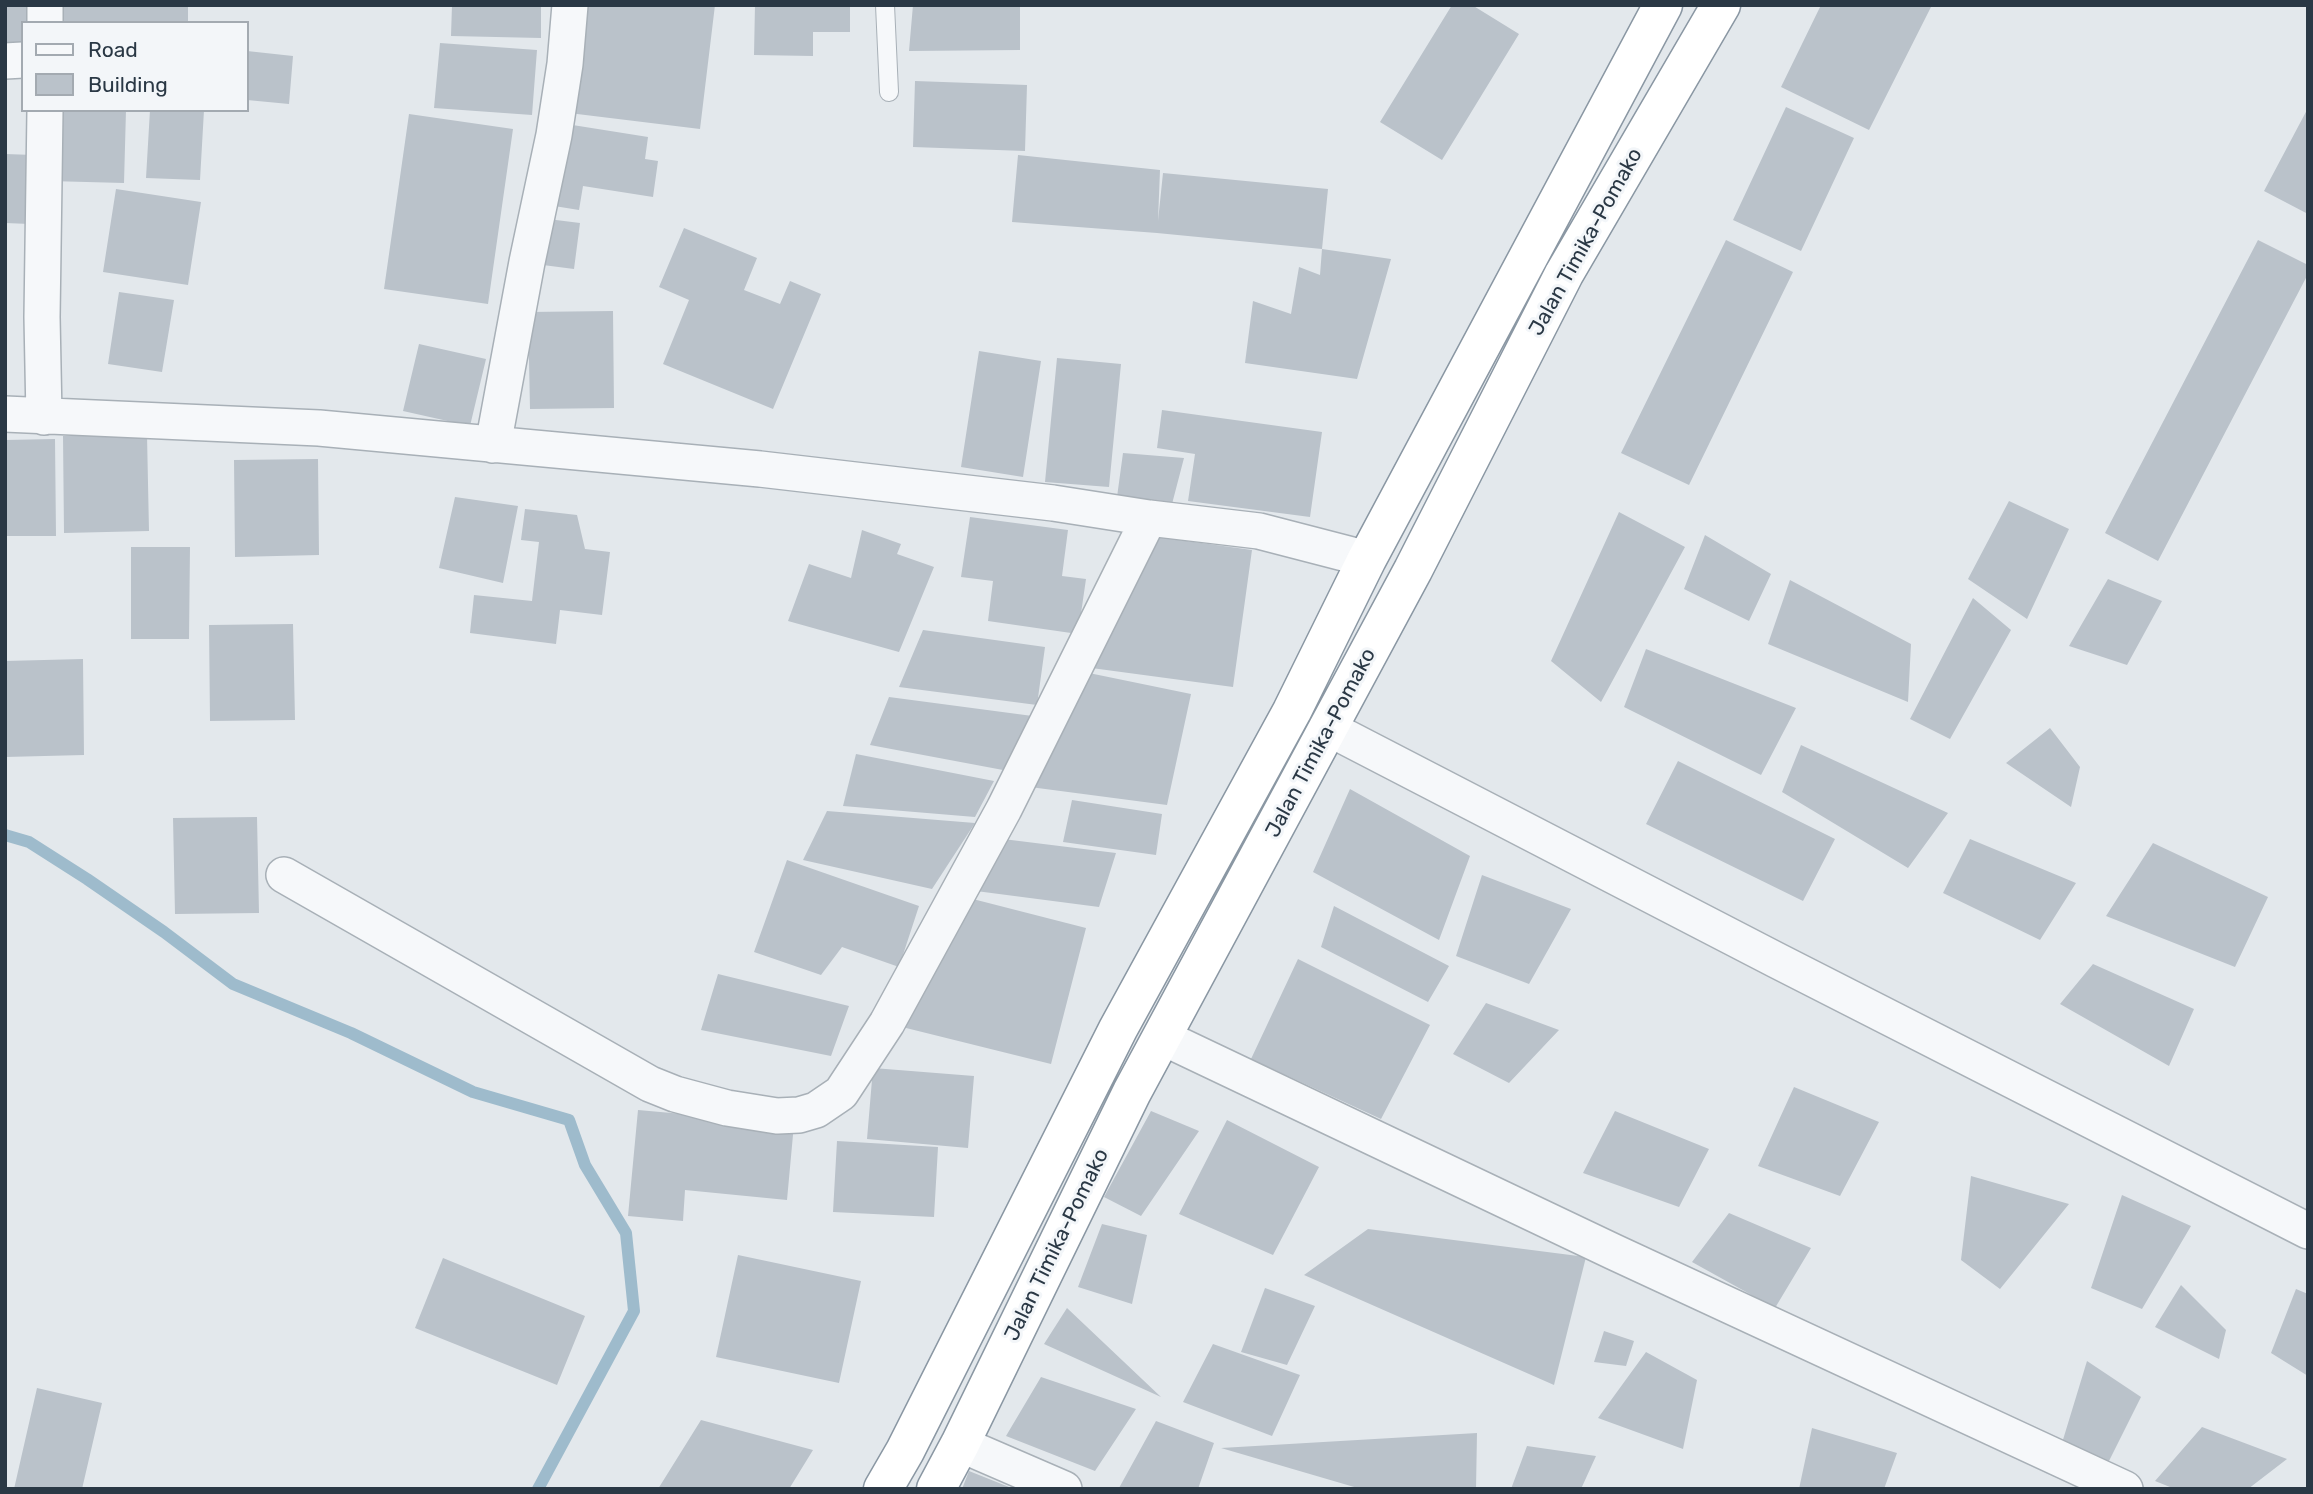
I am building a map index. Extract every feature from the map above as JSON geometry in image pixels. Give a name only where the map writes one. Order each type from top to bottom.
[{"type":"highway","name":"Jalan Timika-Pomako","points":[[883,1489],[1118,1029],[1292,710],[1367,559],[1662,5]]},
{"type":"highway","name":"Jalan Timika-Pomako","points":[[936,1489],[1126,1105],[1413,570],[1564,274],[1721,5]]},
{"type":"street","points":[[493,445],[527,261],[554,135],[565,64],[570,5]]},
{"type":"street","points":[[44,417],[42,317],[45,112]]},
{"type":"street","points":[[5,414],[319,428],[760,469],[1053,503],[1259,531],[1367,559]]},
{"type":"street","points":[[285,875],[650,1084],[674,1094],[727,1108],[777,1116],[799,1115],[816,1110],[841,1093],[887,1023],[1004,809],[1149,518]]},
{"type":"street","points":[[1328,728],[2308,1231]]},
{"type":"street","points":[[1162,1037],[1614,1252],[2125,1489]]},
{"type":"street","points":[[960,1444],[1064,1489]]},
{"type":"lane","points":[[885,5],[889,92]]},
{"type":"building","points":[[5,5],[27,5],[27,21],[21,21],[21,42],[5,42]]},
{"type":"building","points":[[51,5],[188,5],[188,21],[51,21]]},
{"type":"building","points":[[452,5],[541,5],[541,38],[451,36]]},
{"type":"building","points":[[581,5],[715,5],[700,129],[569,113]]},
{"type":"building","points":[[755,5],[850,5],[850,32],[813,32],[813,56],[754,55]]},
{"type":"building","points":[[913,5],[1020,5],[1020,50],[909,51]]},
{"type":"building","points":[[1452,5],[1472,5],[1519,34],[1442,160],[1380,122]]},
{"type":"building","points":[[1821,5],[1932,5],[1869,130],[1781,87]]},
{"type":"building","points":[[440,43],[537,50],[532,115],[434,108]]},
{"type":"building","points":[[248,51],[293,56],[289,104],[248,100]]},
{"type":"building","points":[[915,81],[1027,85],[1025,151],[913,147]]},
{"type":"building","points":[[1786,107],[1854,138],[1801,251],[1733,220]]},
{"type":"building","points":[[2308,108],[2308,214],[2264,191]]},
{"type":"building","points":[[51,112],[126,112],[124,183],[49,181]]},
{"type":"building","points":[[150,112],[204,112],[200,180],[146,178]]},
{"type":"building","points":[[409,114],[513,129],[488,304],[384,289]]},
{"type":"building","points":[[560,123],[648,137],[645,159],[658,161],[653,197],[583,186],[579,210],[548,205]]},
{"type":"building","points":[[5,154],[34,155],[30,224],[5,223]]},
{"type":"building","points":[[1018,155],[1160,170],[1158,221],[1163,173],[1328,189],[1322,249],[1012,222]]},
{"type":"building","points":[[116,189],[201,202],[188,285],[103,272]]},
{"type":"building","points":[[548,219],[580,223],[574,269],[543,265]]},
{"type":"building","points":[[684,228],[757,258],[744,290],[780,304],[790,281],[821,294],[773,409],[663,364],[689,300],[659,287]]},
{"type":"building","points":[[1726,240],[1793,272],[1689,485],[1621,453]]},
{"type":"building","points":[[2258,240],[2308,265],[2308,274],[2158,561],[2105,533]]},
{"type":"building","points":[[1322,249],[1391,259],[1357,379],[1245,363],[1253,301],[1291,314],[1299,267],[1320,275]]},
{"type":"building","points":[[119,292],[174,300],[162,372],[108,364]]},
{"type":"building","points":[[613,311],[614,408],[530,409],[528,312]]},
{"type":"building","points":[[419,344],[486,359],[470,426],[403,411]]},
{"type":"building","points":[[979,351],[1041,361],[1023,477],[961,467]]},
{"type":"building","points":[[1057,358],[1121,364],[1109,487],[1045,482]]},
{"type":"building","points":[[1162,410],[1322,432],[1310,517],[1188,501],[1195,454],[1157,448]]},
{"type":"building","points":[[147,435],[149,531],[64,533],[63,436]]},
{"type":"building","points":[[55,439],[56,536],[5,536],[5,440]]},
{"type":"building","points":[[1123,453],[1184,458],[1172,504],[1117,497]]},
{"type":"building","points":[[318,459],[319,555],[235,557],[234,460]]},
{"type":"building","points":[[455,497],[518,506],[503,583],[439,568]]},
{"type":"building","points":[[2009,501],[2069,529],[2027,619],[1968,579]]},
{"type":"building","points":[[525,509],[577,515],[585,549],[610,552],[602,615],[560,610],[556,644],[470,633],[474,595],[532,601],[539,542],[521,540]]},
{"type":"building","points":[[1619,512],[1685,547],[1601,702],[1551,661]]},
{"type":"building","points":[[970,517],[1068,530],[1062,576],[1086,579],[1078,634],[988,621],[993,581],[961,577]]},
{"type":"building","points":[[862,530],[901,544],[897,554],[934,567],[899,652],[788,621],[809,564],[851,578]]},
{"type":"building","points":[[1705,535],[1771,574],[1749,621],[1684,589]]},
{"type":"building","points":[[1151,536],[1252,550],[1233,687],[1084,667]]},
{"type":"building","points":[[131,547],[190,547],[189,639],[131,639]]},
{"type":"building","points":[[2108,579],[2162,601],[2127,665],[2069,646]]},
{"type":"building","points":[[1790,580],[1911,644],[1908,702],[1768,644]]},
{"type":"building","points":[[1973,598],[2011,630],[1950,739],[1910,719]]},
{"type":"building","points":[[293,624],[295,720],[210,721],[209,625]]},
{"type":"building","points":[[923,630],[1045,647],[1037,705],[899,687]]},
{"type":"building","points":[[1646,649],[1796,708],[1761,775],[1624,707]]},
{"type":"building","points":[[83,659],[84,755],[5,757],[5,661]]},
{"type":"building","points":[[1084,672],[1191,694],[1167,805],[1030,787]]},
{"type":"building","points":[[889,697],[1040,717],[1003,770],[870,745]]},
{"type":"building","points":[[2050,728],[2080,767],[2071,807],[2006,763]]},
{"type":"building","points":[[1801,745],[1948,813],[1908,868],[1782,792]]},
{"type":"building","points":[[856,754],[994,781],[975,817],[843,806]]},
{"type":"building","points":[[1678,761],[1835,839],[1803,901],[1646,824]]},
{"type":"building","points":[[1350,789],[1470,856],[1439,940],[1313,872]]},
{"type":"building","points":[[1072,800],[1162,814],[1156,855],[1063,842]]},
{"type":"building","points":[[827,811],[975,823],[932,889],[803,860]]},
{"type":"building","points":[[257,817],[259,913],[175,914],[173,818]]},
{"type":"building","points":[[1003,839],[1116,853],[1099,907],[976,891]]},
{"type":"building","points":[[1970,839],[2076,883],[2040,940],[1943,893]]},
{"type":"building","points":[[2153,843],[2268,897],[2235,967],[2106,916]]},
{"type":"building","points":[[787,860],[919,906],[899,967],[842,947],[821,975],[754,952]]},
{"type":"building","points":[[1482,875],[1571,909],[1529,984],[1456,956]]},
{"type":"building","points":[[965,897],[1086,928],[1051,1064],[894,1025]]},
{"type":"building","points":[[1334,906],[1449,966],[1428,1002],[1321,947]]},
{"type":"building","points":[[1298,959],[1430,1025],[1381,1119],[1251,1059]]},
{"type":"building","points":[[2093,964],[2194,1009],[2169,1066],[2060,1004]]},
{"type":"building","points":[[718,974],[849,1006],[831,1056],[701,1030]]},
{"type":"building","points":[[1486,1003],[1559,1030],[1509,1083],[1453,1054]]},
{"type":"building","points":[[873,1068],[974,1076],[968,1148],[867,1139]]},
{"type":"building","points":[[1794,1087],[1879,1122],[1840,1196],[1758,1166]]},
{"type":"building","points":[[638,1110],[794,1124],[787,1200],[685,1190],[683,1221],[628,1216]]},
{"type":"building","points":[[1151,1111],[1199,1131],[1141,1216],[1104,1197]]},
{"type":"building","points":[[1615,1111],[1709,1149],[1679,1207],[1583,1173]]},
{"type":"building","points":[[1227,1120],[1319,1167],[1273,1255],[1179,1214]]},
{"type":"building","points":[[837,1141],[938,1147],[934,1217],[833,1212]]},
{"type":"building","points":[[1971,1176],[2069,1204],[2000,1289],[1961,1260]]},
{"type":"building","points":[[2122,1195],[2191,1226],[2142,1309],[2091,1288]]},
{"type":"building","points":[[1729,1213],[1811,1248],[1775,1308],[1692,1262]]},
{"type":"building","points":[[1102,1224],[1147,1235],[1132,1304],[1078,1287]]},
{"type":"building","points":[[1368,1229],[1586,1257],[1554,1385],[1304,1275]]},
{"type":"building","points":[[738,1255],[861,1281],[839,1383],[716,1357]]},
{"type":"building","points":[[443,1258],[585,1316],[557,1385],[415,1328]]},
{"type":"building","points":[[2181,1285],[2226,1330],[2219,1359],[2155,1327]]},
{"type":"building","points":[[1265,1288],[1315,1306],[1287,1365],[1241,1352]]},
{"type":"building","points":[[2296,1289],[2308,1294],[2308,1376],[2271,1353]]},
{"type":"building","points":[[1067,1308],[1161,1397],[1044,1344]]},
{"type":"building","points":[[1604,1331],[1634,1341],[1626,1366],[1594,1362]]},
{"type":"building","points":[[1213,1344],[1300,1375],[1272,1436],[1183,1402]]},
{"type":"building","points":[[1646,1352],[1697,1380],[1683,1449],[1598,1418]]},
{"type":"building","points":[[2087,1361],[2141,1397],[2106,1467],[2062,1443]]},
{"type":"building","points":[[1041,1377],[1136,1409],[1095,1471],[1006,1436]]},
{"type":"building","points":[[37,1388],[102,1403],[82,1489],[14,1489]]},
{"type":"building","points":[[701,1420],[813,1450],[789,1489],[658,1489]]},
{"type":"building","points":[[1156,1421],[1214,1443],[1198,1489],[1119,1488]]},
{"type":"building","points":[[2202,1427],[2287,1459],[2248,1489],[2175,1489],[2155,1481]]},
{"type":"building","points":[[1812,1428],[1897,1453],[1884,1489],[1799,1489]]},
{"type":"building","points":[[1477,1433],[1476,1489],[1361,1489],[1221,1448]]},
{"type":"building","points":[[1527,1446],[1596,1456],[1581,1489],[1511,1489]]},
{"type":"building","points":[[969,1471],[1014,1489],[962,1489]]},
{"type":"waterway","points":[[5,835],[29,842],[87,879],[233,984],[351,1033],[473,1092],[569,1120],[585,1165],[626,1233],[634,1311],[538,1489]]}]
